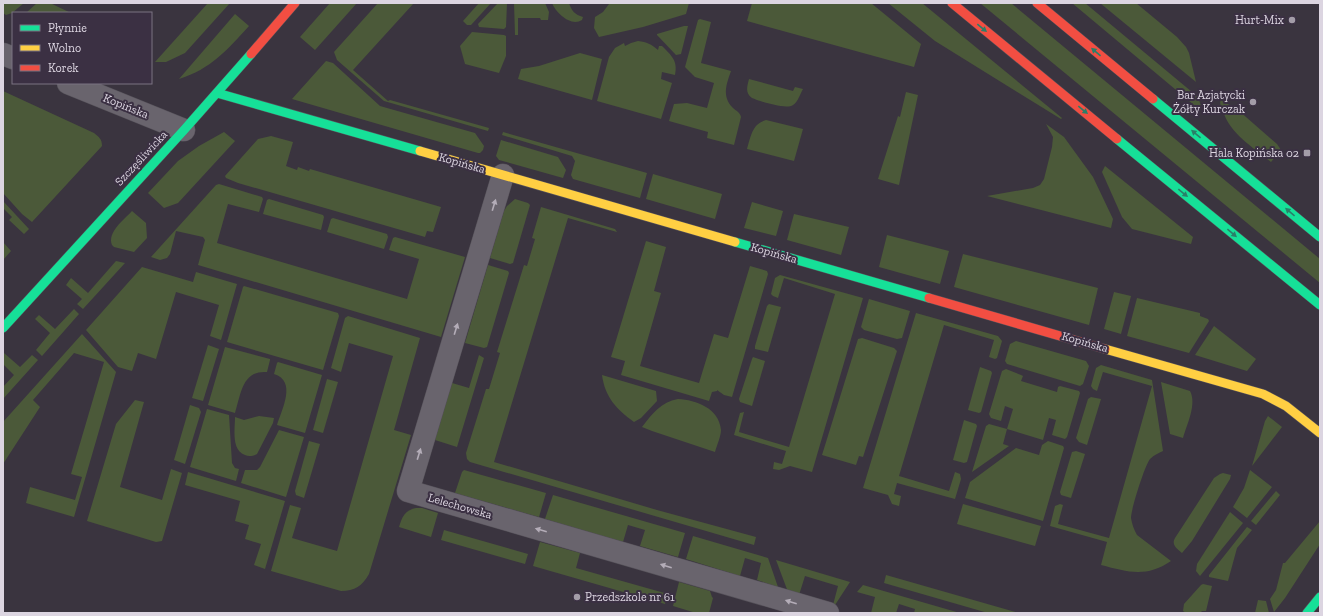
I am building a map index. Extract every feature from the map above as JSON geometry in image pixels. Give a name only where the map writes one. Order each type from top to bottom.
[{"type":"street","name":"Szczęśliwicka","points":[[3,328],[184,130],[295,3]]},
{"type":"street","points":[[952,3],[1320,305]]},
{"type":"street","points":[[1037,3],[1320,237]]},
{"type":"street","name":"Kopińska","points":[[70,84],[184,130]]},
{"type":"street","name":"Kopińska","points":[[217,93],[1263,394],[1275,398],[1320,434]]},
{"type":"street","name":"Lelechowska","points":[[503,175],[408,491],[828,613]]},
{"type":"green space","points":[[3,3],[24,3],[12,13],[6,15],[3,13]]},
{"type":"green space","points":[[37,3],[50,3],[69,12],[27,12]]},
{"type":"green space","points":[[208,3],[230,3],[185,53],[166,62],[155,62]]},
{"type":"green space","points":[[330,3],[357,3],[315,50],[300,37]]},
{"type":"green space","points":[[378,3],[414,3],[353,70],[388,101],[390,100],[489,128],[488,131],[384,101],[337,60],[334,52]]},
{"type":"green space","points":[[479,3],[491,3],[471,25],[467,25],[463,21]]},
{"type":"green space","points":[[498,3],[507,3],[506,27],[504,29],[479,27],[478,24]]},
{"type":"green space","points":[[514,3],[545,3],[549,12],[548,20],[541,20],[540,18],[518,18],[518,35],[515,35]]},
{"type":"green space","points":[[552,3],[569,3],[574,12],[583,17],[582,20],[573,22],[564,18],[560,15]]},
{"type":"green space","points":[[689,3],[686,14],[643,27],[599,37],[594,28],[595,17],[603,12],[609,4]]},
{"type":"green space","points":[[752,3],[871,3],[921,44],[914,67],[747,21]]},
{"type":"green space","points":[[888,3],[922,3],[1062,118],[1061,119],[935,41]]},
{"type":"green space","points":[[980,3],[1011,3],[1320,259],[1320,283]]},
{"type":"green space","points":[[1072,3],[1085,3],[1198,97],[1201,106],[1200,110]]},
{"type":"green space","points":[[1100,3],[1136,3],[1177,37],[1186,47],[1189,53],[1196,82]]},
{"type":"green space","points":[[235,14],[249,26],[218,58],[200,70],[179,79]]},
{"type":"green space","points":[[700,19],[711,22],[701,63],[731,71],[726,90],[727,99],[741,117],[734,145],[707,138],[708,132],[669,121],[674,104],[687,103],[707,108],[714,83],[695,77],[685,67],[698,20]]},
{"type":"green space","points":[[688,26],[681,54],[676,55],[657,34]]},
{"type":"green space","points":[[472,32],[506,36],[506,56],[499,73],[465,64],[460,46]]},
{"type":"green space","points":[[638,41],[649,44],[658,50],[659,46],[662,46],[675,62],[675,75],[662,72],[661,79],[672,83],[661,119],[597,101],[609,57],[615,48],[624,43],[625,46]]},
{"type":"green space","points":[[580,53],[602,59],[592,100],[518,79],[521,69],[539,66]]},
{"type":"green space","points":[[326,61],[333,63],[380,106],[475,133],[484,146],[483,150],[478,153],[292,99]]},
{"type":"green space","points":[[749,79],[793,91],[795,87],[803,89],[795,104],[790,106],[779,106],[752,98],[748,94],[747,90]]},
{"type":"green space","points":[[3,91],[94,133],[101,140],[102,146],[32,222],[22,214],[3,193]]},
{"type":"green space","points":[[906,92],[918,95],[899,185],[878,179],[898,116],[900,117]]},
{"type":"green space","points":[[1221,100],[1238,110],[1277,144],[1281,150],[1271,162],[1243,140],[1231,127],[1221,107]]},
{"type":"green space","points":[[766,120],[803,129],[794,161],[747,149],[753,131],[758,124]]},
{"type":"green space","points":[[1046,124],[1064,137],[1093,177],[1113,219],[1111,228],[987,196],[1033,188],[1040,185],[1044,179],[1053,137]]},
{"type":"green space","points":[[224,132],[235,141],[178,203],[164,208],[148,193],[178,161],[199,146]]},
{"type":"green space","points":[[503,132],[647,173],[640,198],[573,179],[571,175],[575,161],[572,156],[502,135]]},
{"type":"green space","points":[[271,136],[293,142],[286,166],[297,170],[298,167],[309,171],[310,169],[441,207],[433,232],[427,231],[425,237],[238,183],[226,178],[225,176],[258,139]]},
{"type":"green space","points":[[501,140],[558,157],[566,170],[563,178],[499,160],[496,156]]},
{"type":"green space","points":[[1105,166],[1193,237],[1191,244],[1132,229],[1122,217],[1102,172]]},
{"type":"green space","points":[[653,174],[722,194],[715,219],[646,199]]},
{"type":"green space","points":[[219,184],[262,197],[263,199],[259,212],[228,204],[217,243],[407,299],[419,259],[389,250],[393,238],[395,237],[465,257],[441,337],[198,265],[205,240],[203,237],[176,231],[170,254],[167,258],[160,260],[151,257],[216,185]]},
{"type":"green space","points":[[269,199],[323,215],[324,217],[321,230],[263,214],[267,200]]},
{"type":"green space","points":[[515,199],[530,205],[513,263],[510,264],[490,258],[504,211]]},
{"type":"green space","points":[[3,201],[29,229],[24,234],[9,220],[12,217],[3,208]]},
{"type":"green space","points":[[752,202],[783,211],[776,236],[744,228]]},
{"type":"green space","points":[[541,207],[615,229],[617,232],[568,218],[494,462],[657,510],[756,537],[754,545],[470,462],[467,459],[466,453],[486,389],[489,389],[500,353],[497,352],[524,265],[527,266],[535,239],[532,238]]},
{"type":"green space","points":[[132,211],[146,223],[147,238],[134,252],[114,247],[111,240],[117,226]]},
{"type":"green space","points":[[794,214],[849,227],[841,255],[787,240]]},
{"type":"green space","points":[[333,218],[387,234],[388,237],[384,249],[327,232],[331,219]]},
{"type":"green space","points":[[887,235],[949,251],[940,284],[879,267]]},
{"type":"green space","points":[[646,241],[666,247],[654,291],[661,293],[640,366],[699,383],[714,334],[728,338],[750,266],[767,271],[768,274],[732,397],[724,395],[717,390],[712,392],[709,401],[621,375],[625,361],[611,357]]},
{"type":"green space","points":[[3,242],[11,251],[3,260]]},
{"type":"green space","points":[[963,254],[1098,288],[1089,325],[954,287]]},
{"type":"green space","points":[[116,261],[125,263],[83,309],[77,304],[82,299],[66,285],[71,278],[88,293]]},
{"type":"green space","points":[[488,265],[508,271],[509,273],[487,347],[484,348],[465,343]]},
{"type":"green space","points":[[142,267],[193,282],[196,272],[237,284],[221,340],[210,336],[219,305],[176,292],[156,359],[138,353],[132,371],[118,367],[86,330]]},
{"type":"green space","points":[[780,275],[863,298],[812,472],[790,466],[779,470],[773,469],[774,462],[782,464],[786,451],[734,435],[740,413],[744,412],[739,432],[789,447],[835,294],[784,278],[778,298],[771,294],[775,278]]},
{"type":"green space","points":[[244,286],[338,313],[339,316],[323,370],[227,342]]},
{"type":"green space","points":[[1114,292],[1131,296],[1121,334],[1104,329]]},
{"type":"green space","points":[[1137,298],[1200,313],[1200,316],[1208,319],[1209,321],[1189,353],[1127,336]]},
{"type":"green space","points":[[869,299],[910,311],[902,338],[897,339],[864,330],[861,327]]},
{"type":"green space","points":[[769,304],[781,307],[768,352],[755,349],[755,346],[767,306]]},
{"type":"green space","points":[[74,309],[79,314],[42,356],[36,350],[50,333],[35,319],[39,315],[55,329]]},
{"type":"green space","points":[[916,313],[998,336],[1002,341],[997,358],[995,359],[989,357],[994,340],[944,325],[899,476],[949,491],[955,472],[960,474],[961,479],[955,499],[897,483],[894,494],[901,496],[899,506],[892,504],[888,495],[863,488]]},
{"type":"green space","points":[[348,316],[420,338],[394,430],[411,435],[369,574],[364,582],[358,587],[341,591],[271,571],[290,505],[301,508],[292,538],[337,551],[393,356],[349,343],[341,372],[331,368],[345,318]]},
{"type":"green space","points":[[1214,326],[1256,359],[1247,371],[1195,355]]},
{"type":"green space","points":[[82,334],[116,372],[74,517],[26,503],[30,487],[75,500],[82,477],[71,474],[104,362],[74,353],[33,400],[40,407],[3,464],[3,422]]},
{"type":"green space","points":[[862,338],[894,348],[897,351],[863,457],[859,456],[856,465],[822,455],[858,339]]},
{"type":"green space","points":[[1016,341],[1086,361],[1089,366],[1083,384],[1080,386],[1007,364],[1005,361],[1010,344]]},
{"type":"green space","points":[[208,345],[219,349],[203,401],[192,398]]},
{"type":"green space","points":[[225,347],[270,359],[267,372],[259,372],[247,379],[241,391],[235,413],[208,405]]},
{"type":"green space","points":[[4,353],[20,367],[32,355],[38,360],[3,399],[3,387],[14,375],[3,364]]},
{"type":"green space","points":[[479,355],[484,358],[457,447],[435,440],[452,383],[469,388]]},
{"type":"green space","points":[[753,357],[765,361],[752,406],[740,402],[739,399]]},
{"type":"green space","points":[[278,362],[322,375],[305,433],[277,425],[286,396],[285,383],[281,378],[274,374]]},
{"type":"green space","points":[[1101,365],[1152,380],[1163,451],[1156,454],[1148,463],[1136,497],[1131,518],[1137,535],[1171,561],[1153,570],[1145,572],[1120,570],[1101,565],[1107,542],[1050,526],[1055,506],[1060,504],[1063,505],[1058,524],[1109,538],[1152,386],[1103,372],[1097,391],[1091,386],[1096,368]]},
{"type":"green space","points":[[980,367],[991,371],[992,373],[981,412],[979,413],[968,410]]},
{"type":"green space","points":[[1006,369],[1023,376],[1021,381],[1057,392],[1058,387],[1060,386],[1079,391],[1080,393],[1067,437],[1065,439],[1052,435],[1056,420],[1049,418],[1043,440],[1007,429],[1013,409],[1005,406],[1001,421],[991,418],[989,414],[1002,371]]},
{"type":"green space","points":[[602,375],[656,391],[657,401],[641,418],[634,422],[612,402],[603,383]]},
{"type":"green space","points":[[327,379],[338,382],[323,433],[313,430]]},
{"type":"green space","points":[[1161,382],[1190,391],[1192,396],[1192,408],[1183,438],[1170,434]]},
{"type":"green space","points":[[1091,397],[1101,399],[1087,445],[1079,442],[1076,438],[1088,399]]},
{"type":"green space","points":[[678,399],[699,403],[716,416],[721,430],[715,452],[642,427],[653,413],[662,406]]},
{"type":"green space","points":[[135,400],[144,402],[120,487],[162,500],[171,469],[182,473],[162,541],[156,542],[87,521],[116,424]]},
{"type":"green space","points":[[190,405],[199,408],[201,412],[185,464],[174,460]]},
{"type":"green space","points":[[207,409],[229,415],[232,463],[235,468],[239,469],[236,481],[190,467]]},
{"type":"green space","points":[[259,416],[274,418],[273,423],[257,454],[246,456],[238,449],[236,444],[234,433],[235,417],[244,420]]},
{"type":"green space","points":[[1268,416],[1282,427],[1252,466],[1265,421]]},
{"type":"green space","points":[[964,420],[976,424],[977,426],[967,462],[964,463],[953,460]]},
{"type":"green space","points":[[989,424],[1007,429],[1003,444],[1009,446],[972,472],[986,426]]},
{"type":"green space","points":[[279,430],[304,437],[286,497],[241,483],[245,470],[257,470],[260,467]]},
{"type":"green space","points":[[309,441],[320,444],[304,498],[296,495],[295,491]]},
{"type":"green space","points":[[1048,441],[1063,446],[1064,448],[1043,521],[965,498],[970,482],[1016,448],[1039,455],[1042,445]]},
{"type":"green space","points":[[1076,451],[1085,454],[1071,498],[1061,495],[1060,492],[1072,452]]},
{"type":"green space","points":[[464,470],[546,493],[539,517],[455,493]]},
{"type":"green space","points":[[1250,470],[1272,487],[1247,518],[1233,507],[1244,488]]},
{"type":"green space","points":[[188,472],[285,501],[265,569],[254,565],[261,544],[245,539],[249,525],[235,521],[240,501],[185,485]]},
{"type":"green space","points":[[1223,473],[1231,475],[1230,479],[1192,541],[1182,553],[1174,545],[1175,538],[1214,478]]},
{"type":"green space","points":[[1276,491],[1280,495],[1256,525],[1251,521]]},
{"type":"green space","points":[[553,495],[685,533],[678,557],[640,546],[645,530],[628,525],[623,542],[545,519]]},
{"type":"green space","points":[[963,504],[1041,526],[1035,546],[957,524]]},
{"type":"green space","points":[[422,508],[438,513],[431,537],[399,527],[404,514],[409,510]]},
{"type":"green space","points":[[1230,512],[1243,523],[1200,576],[1196,571],[1197,564]]},
{"type":"green space","points":[[1320,521],[1320,544],[1285,598],[1274,612],[1270,599],[1276,590],[1283,563],[1285,563]]},
{"type":"green space","points":[[1247,527],[1252,530],[1237,548],[1228,581],[1209,577],[1209,575]]},
{"type":"green space","points":[[444,530],[528,554],[525,564],[441,540]]},
{"type":"green space","points":[[693,536],[768,558],[778,587],[757,580],[761,563],[745,558],[740,576],[686,559]]},
{"type":"green space","points":[[540,542],[580,553],[576,568],[668,594],[665,604],[533,566]]},
{"type":"green space","points":[[776,560],[850,582],[835,605],[833,605],[838,586],[805,576],[799,595],[788,592]]},
{"type":"green space","points":[[886,575],[1019,613],[988,613],[884,583]]},
{"type":"green space","points":[[679,582],[710,591],[713,598],[709,613],[696,613],[673,606]]},
{"type":"green space","points":[[1203,584],[1212,586],[1206,611],[1202,611],[1200,613],[1186,613],[1183,611],[1184,604]]},
{"type":"green space","points":[[863,585],[960,613],[914,613],[915,609],[899,604],[896,613],[871,613],[875,597],[857,592]]},
{"type":"green space","points":[[1258,600],[1266,601],[1269,613],[1255,613]]},
{"type":"traffic: fast","points":[[3,328],[184,130],[251,54]]},
{"type":"traffic: fast","points":[[217,93],[420,151]]},
{"type":"traffic: fast","points":[[1153,99],[1320,237]]},
{"type":"traffic: fast","points":[[1117,139],[1320,305]]},
{"type":"traffic: fast","points":[[735,242],[929,298]]},
{"type":"traffic: fast","points":[[1307,613],[1320,597]]},
{"type":"traffic: slow","points":[[420,151],[735,242]]},
{"type":"traffic: slow","points":[[1105,349],[1263,394],[1286,406],[1320,433]]},
{"type":"traffic: jam","points":[[251,54],[295,3]]},
{"type":"traffic: jam","points":[[952,3],[1117,139]]},
{"type":"traffic: jam","points":[[1037,3],[1153,99]]},
{"type":"traffic: jam","points":[[929,298],[1105,349]]},
{"type":"place","name":"Hurt-Mix","points":[[1292,20]]},
{"type":"place","name":"Bar Azjatycki Żółty Kurczak","points":[[1253,102]]},
{"type":"place","name":"Hala Kopińska 02","points":[[1307,153]]},
{"type":"place","name":"Przedszkole nr 61","points":[[577,597]]}]
